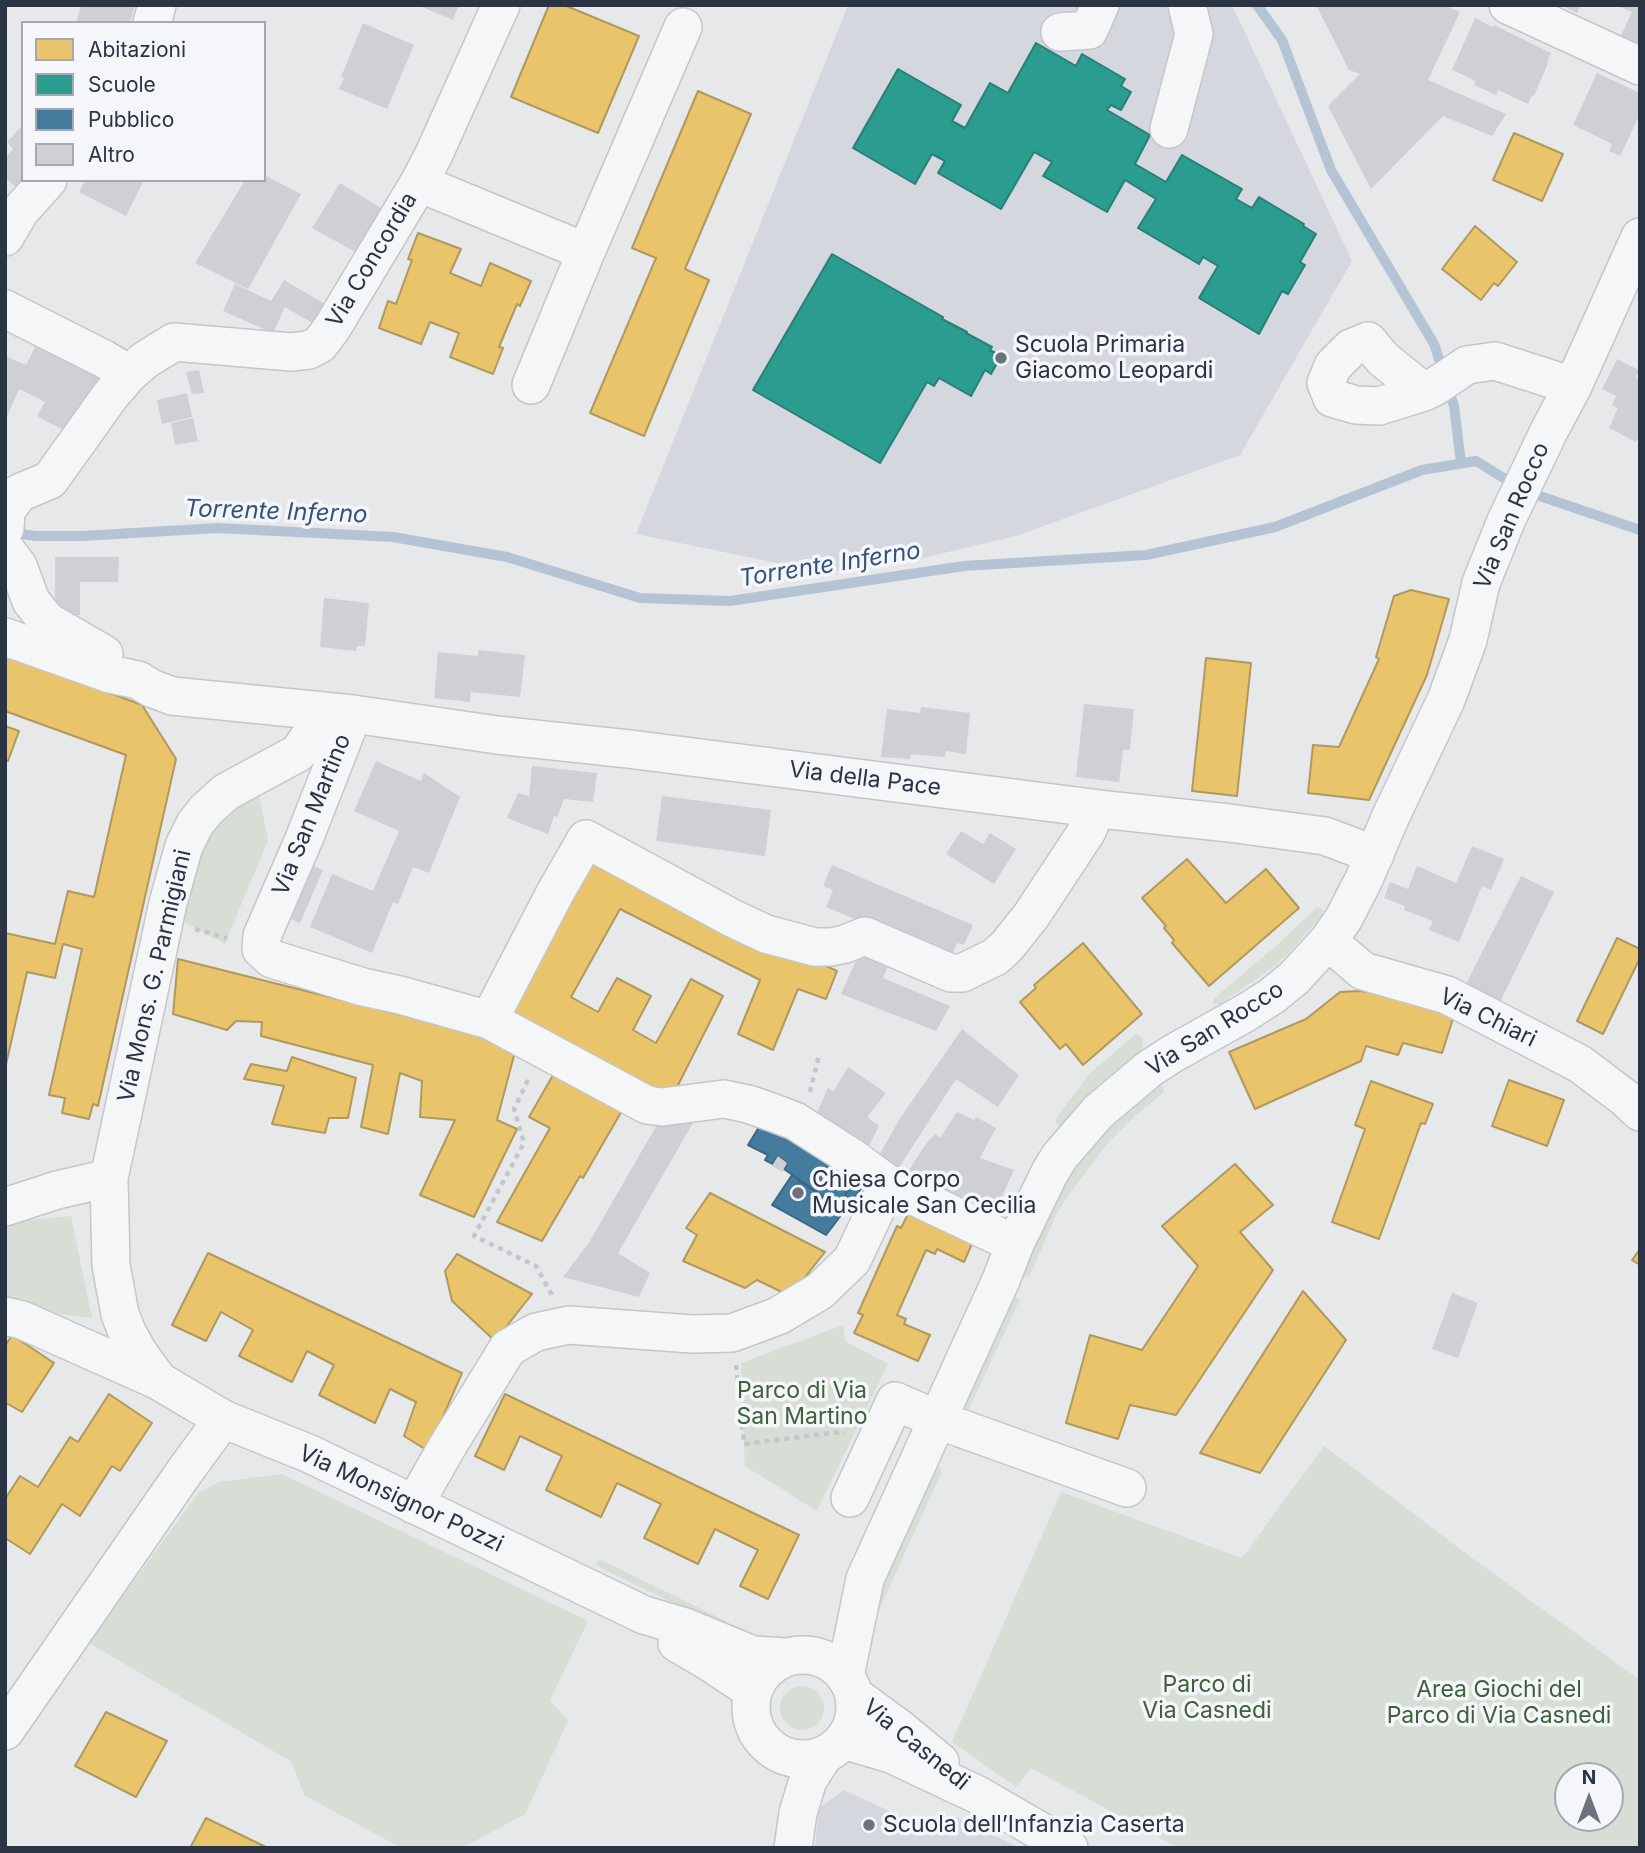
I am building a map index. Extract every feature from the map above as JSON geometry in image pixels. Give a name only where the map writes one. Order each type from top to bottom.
[{"type":"street","name":"Via Concordia","points":[[9,505],[50,480],[129,374],[145,360],[174,342],[291,352],[309,350],[320,344],[420,181],[501,5]]},
{"type":"street","points":[[1060,32],[1089,30],[1100,5]]},
{"type":"street","points":[[1169,129],[1194,34],[1187,5]]},
{"type":"street","points":[[1508,5],[1640,66]]},
{"type":"street","points":[[531,385],[684,27]]},
{"type":"street","name":"Via Concordia","points":[[420,181],[586,253]]},
{"type":"street","points":[[5,237],[20,211],[46,182]]},
{"type":"street","name":"Via San Rocco","points":[[798,1656],[837,1615],[865,1579],[1015,1244],[1050,1172],[1072,1140],[1128,1085],[1164,1059],[1272,996],[1294,978],[1328,941],[1344,918],[1446,701],[1468,640],[1481,583],[1506,521],[1573,386],[1640,238]]},
{"type":"street","points":[[5,309],[129,374]]},
{"type":"street","points":[[1430,389],[1467,365],[1495,361],[1573,386]]},
{"type":"street","points":[[5,549],[18,566],[31,601],[47,621],[115,660],[138,680]]},
{"type":"street","name":"Via San Martino","points":[[5,637],[110,674],[138,680],[172,696],[336,712],[304,839],[262,936],[261,949]]},
{"type":"street","name":"Via della Pace","points":[[336,712],[497,735],[1325,836],[1375,855]]},
{"type":"street","name":"Via Mons. G. Parmigiani","points":[[159,1381],[132,1342],[120,1314],[111,1265],[109,1178],[180,858],[186,840],[209,806],[226,792],[298,752],[313,733],[336,712]]},
{"type":"street","points":[[489,1020],[586,839],[766,934],[815,947],[845,944],[866,936],[951,973],[962,972],[995,957],[1007,946],[1031,916],[1087,831],[1091,808]]},
{"type":"street","name":"Via Chiari","points":[[1328,941],[1363,971],[1447,995],[1580,1064],[1640,1112]]},
{"type":"street","points":[[261,949],[272,959],[305,970],[489,1020],[648,1105],[662,1107],[724,1099],[748,1104],[794,1121],[850,1156],[888,1184],[1015,1244]]},
{"type":"street","points":[[5,1207],[57,1190],[109,1178]]},
{"type":"street","points":[[414,1505],[508,1348],[536,1332],[569,1325],[692,1334],[732,1333],[778,1316],[820,1291],[852,1260],[888,1184]]},
{"type":"street","points":[[71,1342],[102,1337],[112,1329],[120,1314]]},
{"type":"street","name":"Via Monsignor Pozzi","points":[[5,1315],[22,1320],[159,1381],[223,1419],[310,1454],[645,1615]]},
{"type":"street","points":[[850,1497],[895,1401],[937,1420],[1127,1489]]},
{"type":"street","points":[[5,1731],[223,1419]]},
{"type":"street","name":"Via San Rocco","points":[[850,1686],[865,1579]]},
{"type":"street","points":[[645,1615],[685,1627],[753,1655],[828,1660],[850,1686],[856,1708],[854,1719],[850,1730],[808,1780],[798,1813],[793,1848]]},
{"type":"street","points":[[645,1615],[676,1642],[752,1691]]},
{"type":"street","points":[[798,1656],[771,1665],[760,1677],[752,1691],[751,1715],[754,1726],[768,1746],[789,1757],[812,1758],[834,1748]]},
{"type":"street","name":"Via Casnedi","points":[[850,1686],[978,1795]]},
{"type":"street","name":"Via Casnedi","points":[[834,1748],[891,1754],[978,1795],[1069,1848]]},
{"type":"street","points":[[778,1753],[783,1848]]},
{"type":"path","points":[[165,920],[261,949]]},
{"type":"path","points":[[536,1266],[474,1236],[524,1143],[514,1109],[544,1048]]},
{"type":"path","points":[[732,1333],[744,1444],[841,1432],[874,1446]]},
{"type":"shaded area","name":"Scuola Primaria Giacomo Leopardi","points":[[848,5],[1232,5],[1352,261],[1240,455],[1016,536],[914,560],[826,573],[636,534]]},
{"type":"shaded area","name":"Scuola dell’Infanzia Caserta","points":[[844,1790],[943,1836],[952,1815],[1020,1848],[815,1848],[819,1808]]},
{"type":"green space","points":[[259,795],[268,840],[225,944],[180,920],[192,830]]},
{"type":"green space","points":[[1318,907],[1323,910],[1321,916],[1289,953],[1271,969],[1220,1004],[1213,1004],[1219,994]]},
{"type":"green space","points":[[1136,1034],[1143,1038],[1140,1054],[1098,1085],[1060,1126],[1056,1124],[1056,1118],[1090,1073]]},
{"type":"green space","points":[[1158,1085],[1164,1088],[1164,1092],[1107,1144],[1067,1197],[1057,1213],[1030,1275],[1023,1276],[1021,1273],[1065,1180],[1087,1149],[1117,1118]]},
{"type":"green space","points":[[71,1216],[92,1318],[5,1307],[5,1222]]},
{"type":"green space","points":[[1014,1296],[1019,1301],[969,1409],[966,1410],[962,1407]]},
{"type":"green space","name":"Parco di Via San Martino","points":[[843,1325],[845,1341],[888,1364],[817,1511],[745,1466],[741,1363]]},
{"type":"green space","name":"Parco di Via Casnedi","points":[[1324,1446],[1640,1680],[1640,1848],[1179,1848],[1031,1768],[1016,1787],[952,1742],[1061,1492],[1242,1558]]},
{"type":"green space","points":[[939,1467],[942,1471],[875,1619],[869,1616],[935,1468]]},
{"type":"green space","points":[[282,1474],[588,1621],[550,1700],[568,1721],[525,1814],[462,1848],[401,1848],[304,1795],[292,1762],[89,1643],[198,1493],[219,1482]]},
{"type":"green space","points":[[599,1559],[726,1621],[723,1627],[599,1567]]},
{"type":"green space","points":[[802,1686],[811,1687],[818,1692],[823,1699],[823,1717],[818,1724],[811,1729],[802,1730],[793,1729],[786,1724],[781,1717],[780,1708],[781,1699],[786,1692],[793,1687]]},
{"type":"building: Abitazioni","points":[[549,5],[564,5],[639,36],[598,133],[511,97]]},
{"type":"building: Abitazioni","points":[[698,91],[751,114],[685,269],[709,280],[644,436],[590,413],[656,258],[632,248]]},
{"type":"building: Abitazioni","points":[[1514,133],[1563,154],[1542,201],[1493,180]]},
{"type":"building: Abitazioni","points":[[1475,226],[1517,262],[1498,286],[1494,283],[1481,300],[1442,269]]},
{"type":"building: Abitazioni","points":[[418,233],[461,249],[450,273],[481,286],[490,263],[531,281],[520,306],[517,304],[499,347],[503,348],[493,374],[450,357],[459,333],[430,322],[421,344],[379,328],[388,301],[396,304],[412,260],[408,259]]},
{"type":"building: Abitazioni","points":[[1411,590],[1449,599],[1427,675],[1369,800],[1308,793],[1313,745],[1339,747],[1379,659],[1376,657],[1394,596]]},
{"type":"building: Abitazioni","points":[[5,654],[142,705],[176,759],[98,1106],[93,1104],[89,1119],[62,1113],[65,1098],[49,1095],[82,949],[63,944],[55,978],[27,972],[5,1069],[5,933],[55,944],[68,891],[94,897],[126,755],[5,711]]},
{"type":"building: Abitazioni","points":[[1206,658],[1251,663],[1237,796],[1192,791]]},
{"type":"building: Abitazioni","points":[[5,726],[19,731],[8,761],[5,760]]},
{"type":"building: Abitazioni","points":[[586,848],[750,931],[837,971],[826,999],[798,989],[773,1050],[738,1034],[760,980],[620,909],[571,997],[598,1012],[617,978],[651,996],[633,1030],[656,1043],[691,979],[723,996],[673,1095],[641,1092],[497,1011]]},
{"type":"building: Abitazioni","points":[[1187,859],[1226,903],[1266,869],[1299,908],[1209,986],[1172,943],[1174,940],[1164,928],[1166,926],[1142,898]]},
{"type":"building: Abitazioni","points":[[1617,938],[1640,949],[1640,958],[1603,1034],[1577,1021]]},
{"type":"building: Abitazioni","points":[[1083,943],[1142,1014],[1083,1065],[1066,1044],[1060,1049],[1020,1002],[1036,988],[1034,985]]},
{"type":"building: Abitazioni","points":[[178,959],[517,1044],[497,1120],[517,1129],[474,1217],[420,1195],[455,1120],[420,1117],[422,1081],[400,1073],[388,1134],[361,1127],[373,1065],[261,1036],[262,1022],[236,1021],[227,1030],[173,1014]]},
{"type":"building: Abitazioni","points":[[1358,991],[1416,997],[1456,1009],[1442,1053],[1403,1043],[1398,1055],[1366,1046],[1361,1061],[1255,1109],[1229,1052],[1306,1019],[1340,992]]},
{"type":"building: Abitazioni","points":[[292,1057],[356,1078],[348,1118],[329,1118],[325,1133],[272,1124],[284,1086],[244,1079],[251,1064],[287,1071]]},
{"type":"building: Abitazioni","points":[[556,1070],[623,1109],[542,1241],[497,1222],[550,1128],[529,1117]]},
{"type":"building: Abitazioni","points":[[1509,1080],[1564,1100],[1547,1146],[1492,1126]]},
{"type":"building: Abitazioni","points":[[1371,1081],[1433,1104],[1425,1124],[1421,1123],[1379,1239],[1332,1222],[1365,1129],[1355,1125]]},
{"type":"building: Abitazioni","points":[[1235,1164],[1273,1205],[1240,1232],[1273,1270],[1176,1415],[1130,1405],[1118,1439],[1066,1423],[1090,1335],[1142,1350],[1198,1266],[1162,1226]]},
{"type":"building: Abitazioni","points":[[710,1193],[825,1252],[790,1296],[757,1280],[745,1288],[683,1261],[697,1235],[686,1228]]},
{"type":"building: Abitazioni","points":[[911,1208],[975,1237],[964,1262],[937,1249],[935,1254],[926,1250],[897,1315],[906,1319],[904,1324],[930,1335],[918,1361],[854,1333],[863,1315],[858,1313],[897,1226],[901,1228]]},
{"type":"building: Abitazioni","points":[[1640,1249],[1640,1265],[1632,1260]]},
{"type":"building: Abitazioni","points":[[208,1253],[462,1373],[428,1451],[404,1436],[416,1402],[390,1389],[375,1423],[319,1395],[334,1365],[307,1351],[292,1382],[239,1356],[253,1330],[221,1312],[206,1341],[172,1325]]},
{"type":"building: Abitazioni","points":[[457,1254],[532,1294],[495,1341],[452,1301],[445,1271]]},
{"type":"building: Abitazioni","points":[[1303,1291],[1346,1340],[1260,1473],[1200,1453]]},
{"type":"building: Abitazioni","points":[[12,1335],[54,1363],[22,1412],[6,1403],[5,1405],[5,1346]]},
{"type":"building: Abitazioni","points":[[109,1394],[152,1423],[120,1471],[112,1466],[80,1516],[62,1504],[30,1554],[5,1538],[5,1499],[20,1476],[38,1487],[70,1437],[78,1442]]},
{"type":"building: Abitazioni","points":[[505,1394],[799,1535],[768,1599],[740,1586],[758,1550],[715,1529],[698,1564],[644,1538],[661,1504],[617,1483],[601,1517],[546,1490],[562,1456],[520,1436],[504,1470],[475,1456]]},
{"type":"building: Abitazioni","points":[[106,1712],[167,1741],[136,1797],[75,1766]]},
{"type":"building: Abitazioni","points":[[206,1818],[268,1848],[190,1848]]},
{"type":"building: Scuole","points":[[1036,43],[1076,66],[1082,54],[1125,79],[1121,86],[1131,92],[1121,110],[1111,105],[1107,110],[1150,135],[1135,164],[1166,182],[1182,155],[1242,189],[1236,199],[1252,208],[1259,197],[1316,234],[1300,262],[1305,265],[1288,294],[1282,291],[1259,334],[1199,298],[1218,266],[1203,257],[1199,264],[1138,228],[1156,199],[1125,180],[1107,212],[1043,176],[1052,162],[1034,152],[1001,209],[938,173],[945,161],[932,154],[915,184],[853,148],[898,69],[961,105],[952,121],[965,128],[990,83],[1008,93]]},
{"type":"building: Scuole","points":[[832,254],[943,317],[942,319],[992,347],[990,350],[1001,356],[991,374],[985,370],[971,396],[939,378],[934,386],[927,382],[880,463],[753,390]]},
{"type":"building: Pubblico","points":[[764,1119],[860,1172],[837,1208],[784,1169],[787,1163],[778,1156],[773,1164],[765,1160],[768,1155],[748,1145]]},
{"type":"building: Pubblico","name":"Chiesa Corpo Musicale San Cecilia","points":[[860,1172],[867,1181],[826,1235],[772,1205],[792,1175],[837,1208]]},
{"type":"building: Altro","points":[[81,5],[135,5],[131,21],[77,21]]},
{"type":"building: Altro","points":[[417,5],[459,5],[453,20]]},
{"type":"building: Altro","points":[[1316,5],[1444,5],[1460,12],[1428,80],[1506,114],[1492,136],[1443,116],[1371,189],[1328,106],[1360,74],[1349,70]]},
{"type":"building: Altro","points":[[1560,5],[1581,5],[1577,13]]},
{"type":"building: Altro","points":[[1616,5],[1640,5],[1640,52],[1618,42],[1632,12]]},
{"type":"building: Altro","points":[[1475,18],[1551,53],[1534,96],[1532,95],[1528,104],[1498,90],[1496,95],[1474,85],[1476,81],[1452,70]]},
{"type":"building: Altro","points":[[363,23],[414,45],[387,109],[339,89],[344,78],[341,77]]},
{"type":"building: Altro","points":[[1597,73],[1640,93],[1640,114],[1620,156],[1609,151],[1612,144],[1573,125]]},
{"type":"building: Altro","points":[[21,127],[21,182],[30,182],[21,192],[5,177],[5,158],[13,149],[7,142]]},
{"type":"building: Altro","points":[[266,176],[301,194],[248,289],[195,263],[244,182],[266,182]]},
{"type":"building: Altro","points":[[84,182],[143,182],[126,216],[79,192]]},
{"type":"building: Altro","points":[[340,183],[386,211],[359,254],[312,228]]},
{"type":"building: Altro","points":[[284,280],[330,307],[318,326],[285,307],[273,333],[223,311],[235,284],[271,301]]},
{"type":"building: Altro","points":[[38,341],[108,377],[67,432],[37,416],[45,402],[19,389],[5,421],[5,356],[26,365]]},
{"type":"building: Altro","points":[[1617,359],[1639,370],[1636,377],[1640,379],[1640,434],[1636,442],[1609,428],[1618,408],[1612,405],[1616,396],[1602,389]]},
{"type":"building: Altro","points":[[199,370],[204,393],[192,394],[186,372]]},
{"type":"building: Altro","points":[[187,393],[192,417],[162,424],[157,400]]},
{"type":"building: Altro","points":[[193,418],[198,441],[175,445],[171,423]]},
{"type":"building: Altro","points":[[55,557],[119,557],[118,582],[80,582],[80,615],[55,615]]},
{"type":"building: Altro","points":[[324,598],[369,603],[365,646],[357,646],[356,651],[320,647]]},
{"type":"building: Altro","points":[[478,650],[525,655],[520,697],[471,692],[470,702],[434,698],[438,652],[478,656]]},
{"type":"building: Altro","points":[[1084,704],[1134,709],[1130,750],[1123,750],[1119,782],[1076,777]]},
{"type":"building: Altro","points":[[921,707],[970,713],[966,754],[946,751],[945,757],[911,754],[910,759],[881,757],[887,709],[920,713]]},
{"type":"building: Altro","points":[[376,761],[421,781],[424,773],[460,797],[429,873],[413,867],[398,904],[393,902],[372,953],[310,927],[332,874],[373,891],[399,831],[354,811]]},
{"type":"building: Altro","points":[[532,766],[597,773],[593,802],[564,799],[548,834],[507,818],[518,793],[529,796]]},
{"type":"building: Altro","points":[[662,796],[771,810],[765,856],[656,841]]},
{"type":"building: Altro","points":[[961,831],[983,844],[990,833],[1016,849],[994,884],[946,854]]},
{"type":"building: Altro","points":[[1472,846],[1504,859],[1491,890],[1482,886],[1459,942],[1429,930],[1433,921],[1404,910],[1405,906],[1384,898],[1390,882],[1408,889],[1417,866],[1456,883]]},
{"type":"building: Altro","points":[[307,863],[323,870],[300,923],[285,916]]},
{"type":"building: Altro","points":[[832,865],[973,925],[964,945],[957,943],[950,959],[826,907],[833,890],[823,886]]},
{"type":"building: Altro","points":[[1521,876],[1554,892],[1499,1004],[1465,986]]},
{"type":"building: Altro","points":[[861,949],[890,962],[883,978],[950,1006],[936,1031],[841,994]]},
{"type":"building: Altro","points":[[962,1029],[1019,1075],[998,1107],[956,1079],[896,1172],[874,1164],[901,1117]]},
{"type":"building: Altro","points":[[848,1067],[886,1093],[867,1117],[879,1126],[866,1152],[814,1119],[828,1088],[833,1092]]},
{"type":"building: Altro","points":[[957,1112],[974,1120],[976,1117],[996,1128],[980,1158],[1014,1170],[995,1212],[905,1176],[926,1144],[935,1134],[940,1138]]},
{"type":"building: Altro","points":[[698,1114],[618,1253],[650,1273],[639,1297],[563,1277],[590,1241],[659,1121]]},
{"type":"building: Altro","points":[[778,1156],[787,1163],[782,1172],[772,1166]]},
{"type":"building: Altro","points":[[1452,1293],[1478,1303],[1458,1358],[1432,1349]]},
{"type":"waterway","points":[[1257,5],[1282,40],[1331,170],[1434,344],[1443,371]]},
{"type":"waterway","points":[[1447,385],[1454,406],[1461,463]]},
{"type":"waterway","name":"Torrente Inferno","points":[[9,532],[35,536],[83,536],[218,528],[393,537],[507,557],[640,598],[730,601],[964,566],[1146,555],[1275,527],[1422,470],[1476,461],[1515,485]]},
{"type":"waterway","name":"Torrente Inferno","points":[[1528,492],[1640,530]]},
{"type":"place","name":"Scuola Primaria Giacomo Leopardi","points":[[1001,358]]},
{"type":"place","name":"Chiesa Corpo Musicale San Cecilia","points":[[798,1193]]},
{"type":"place","name":"Scuola dell’Infanzia Caserta","points":[[869,1825]]},
{"type":"park label","name":"Area Giochi del Parco di Via Casnedi","points":[[1499,1703]]}]
